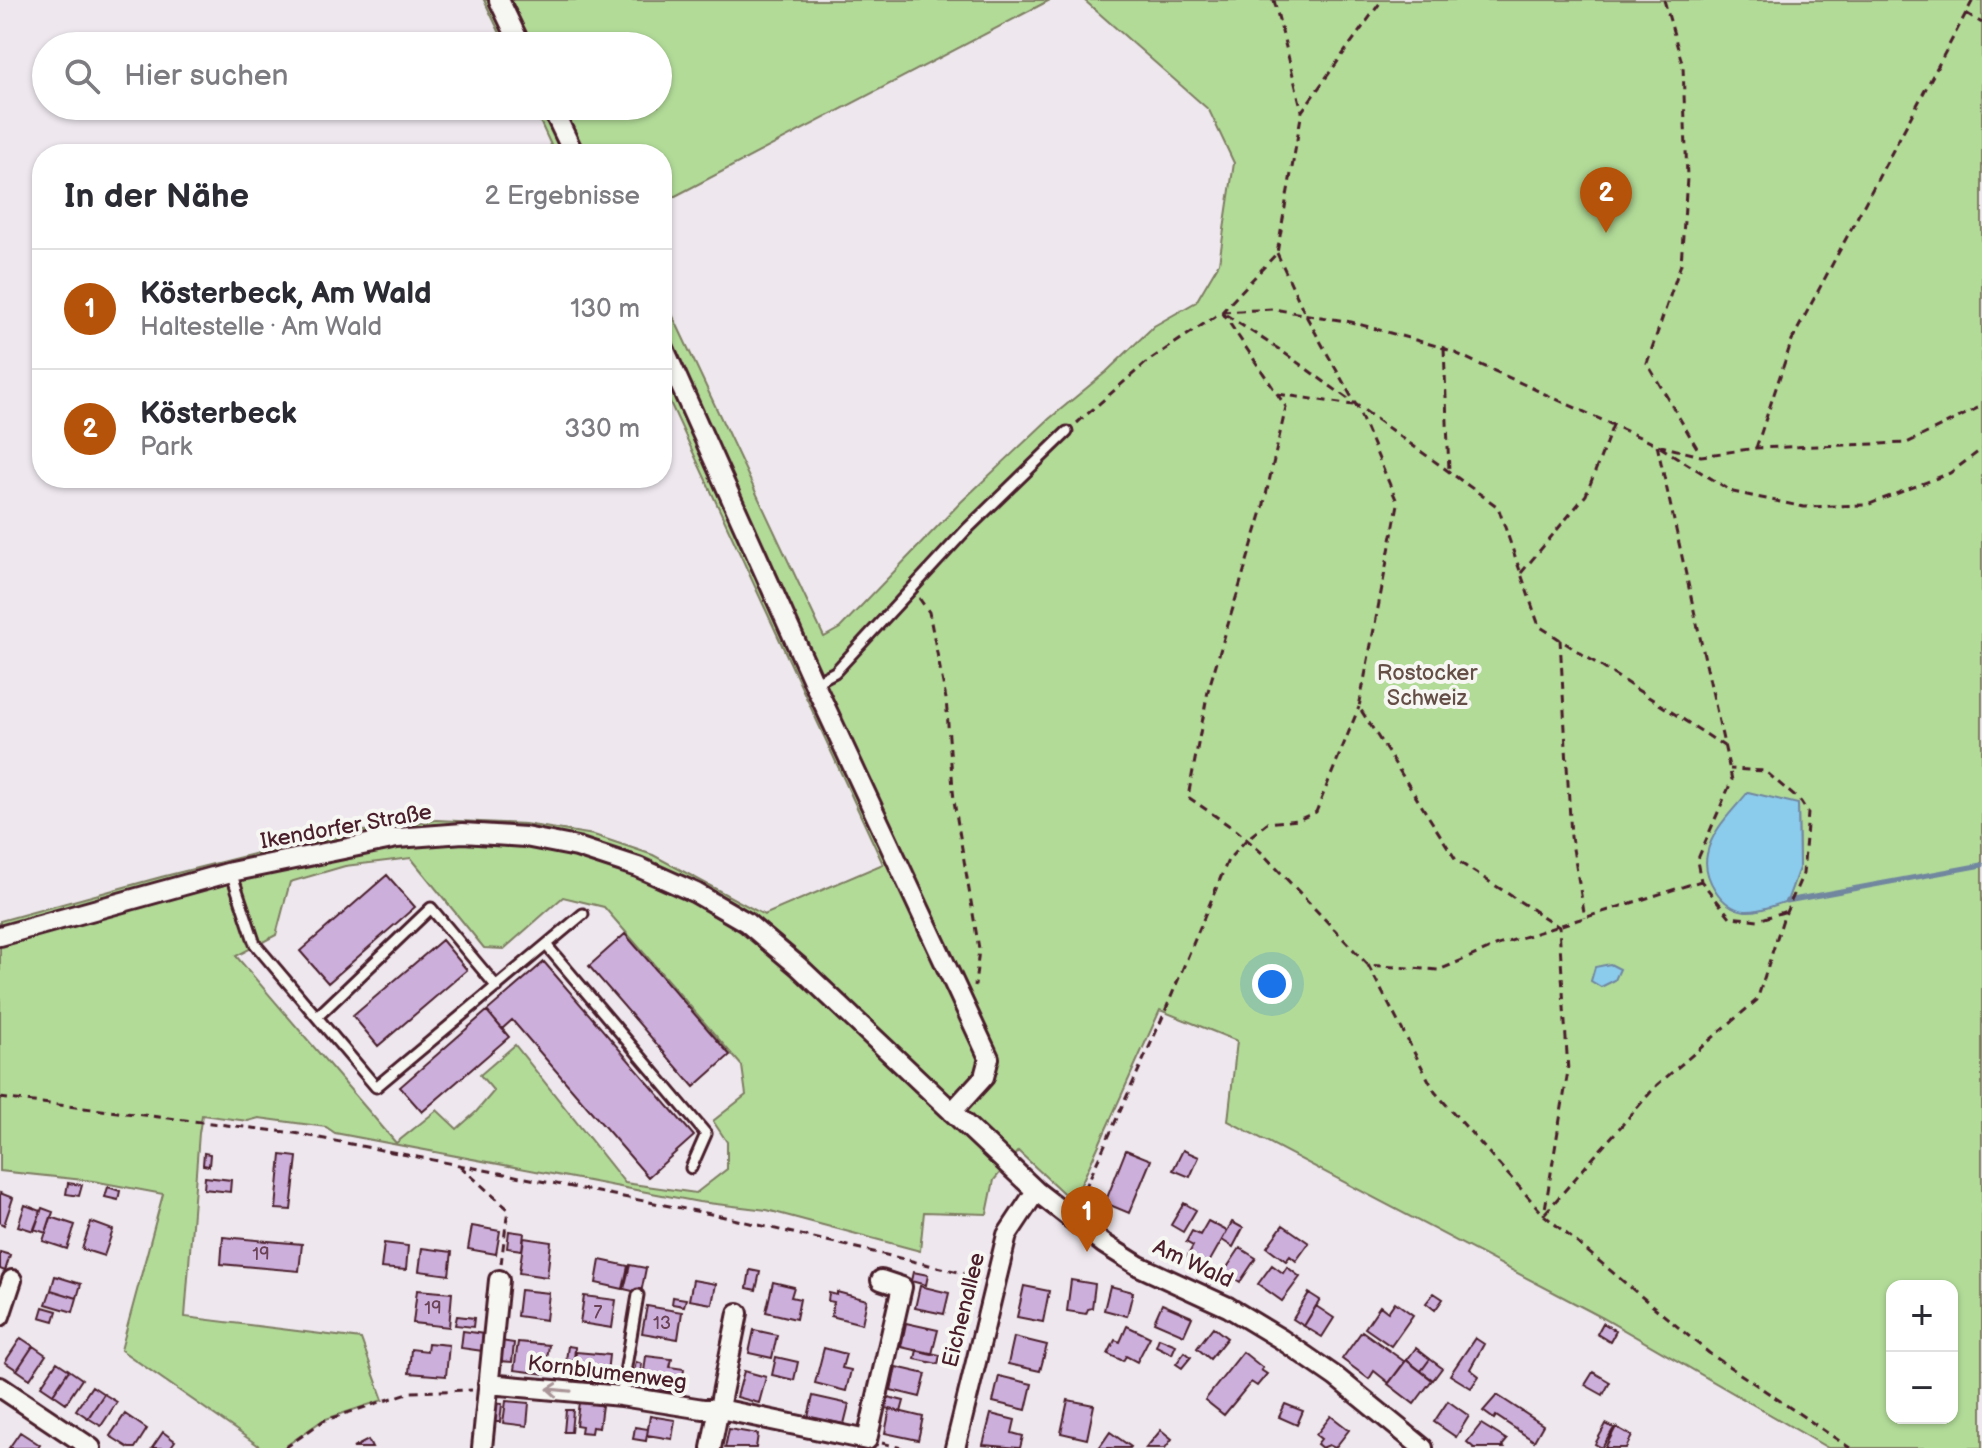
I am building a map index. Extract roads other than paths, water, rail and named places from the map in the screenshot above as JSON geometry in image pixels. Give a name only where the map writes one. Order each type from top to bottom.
[{"type":"street","points":[[499,0],[514,32]]},
{"type":"street","points":[[558,120],[569,144]]},
{"type":"street","points":[[672,366],[814,683],[989,1058],[984,1077],[952,1112]]},
{"type":"street","name":"Ikendorfer Straße","points":[[0,936],[231,872],[397,838],[463,833],[525,837],[577,847],[638,867],[696,893],[746,922],[798,966],[952,1112]]},
{"type":"street","name":"Am Wald","points":[[952,1112],[1036,1191],[1071,1219],[1139,1266],[1228,1307],[1281,1339],[1336,1377],[1423,1448]]},
{"type":"street","name":"Eichenallee","points":[[955,1448],[1007,1235],[1036,1191]]},
{"type":"street","points":[[0,1316],[12,1280]]},
{"type":"street","points":[[482,1448],[499,1280]]},
{"type":"street","name":"Kornblumenweg","points":[[488,1384],[720,1409],[867,1440],[902,1287],[881,1280]]},
{"type":"street","points":[[711,1448],[738,1313]]},
{"type":"street","points":[[0,1387],[91,1448]]},
{"type":"lane","points":[[814,683],[835,672],[966,530],[1067,432]]},
{"type":"lane","points":[[231,872],[255,944],[376,1087],[583,914]]},
{"type":"lane","points":[[317,1017],[431,908],[497,987]]},
{"type":"lane","points":[[547,946],[706,1134],[691,1168]]},
{"type":"lane","points":[[621,1396],[638,1295]]},
{"type":"water","points":[[1748,792],[1798,804],[1799,868],[1787,901],[1745,911],[1736,909],[1721,898],[1710,881],[1706,863],[1713,836]]},
{"type":"water","points":[[1610,964],[1620,969],[1615,980],[1601,987],[1591,981],[1595,967]]},
{"type":"waterway","points":[[1787,901],[1982,865]]},
{"type":"place","name":"Kösterbeck","points":[[1606,233]]},
{"type":"place","name":"Kösterbeck, Am Wald","points":[[1087,1252]]},
{"type":"park label","name":"Rostocker Schweiz","points":[[1427,686]]}]
